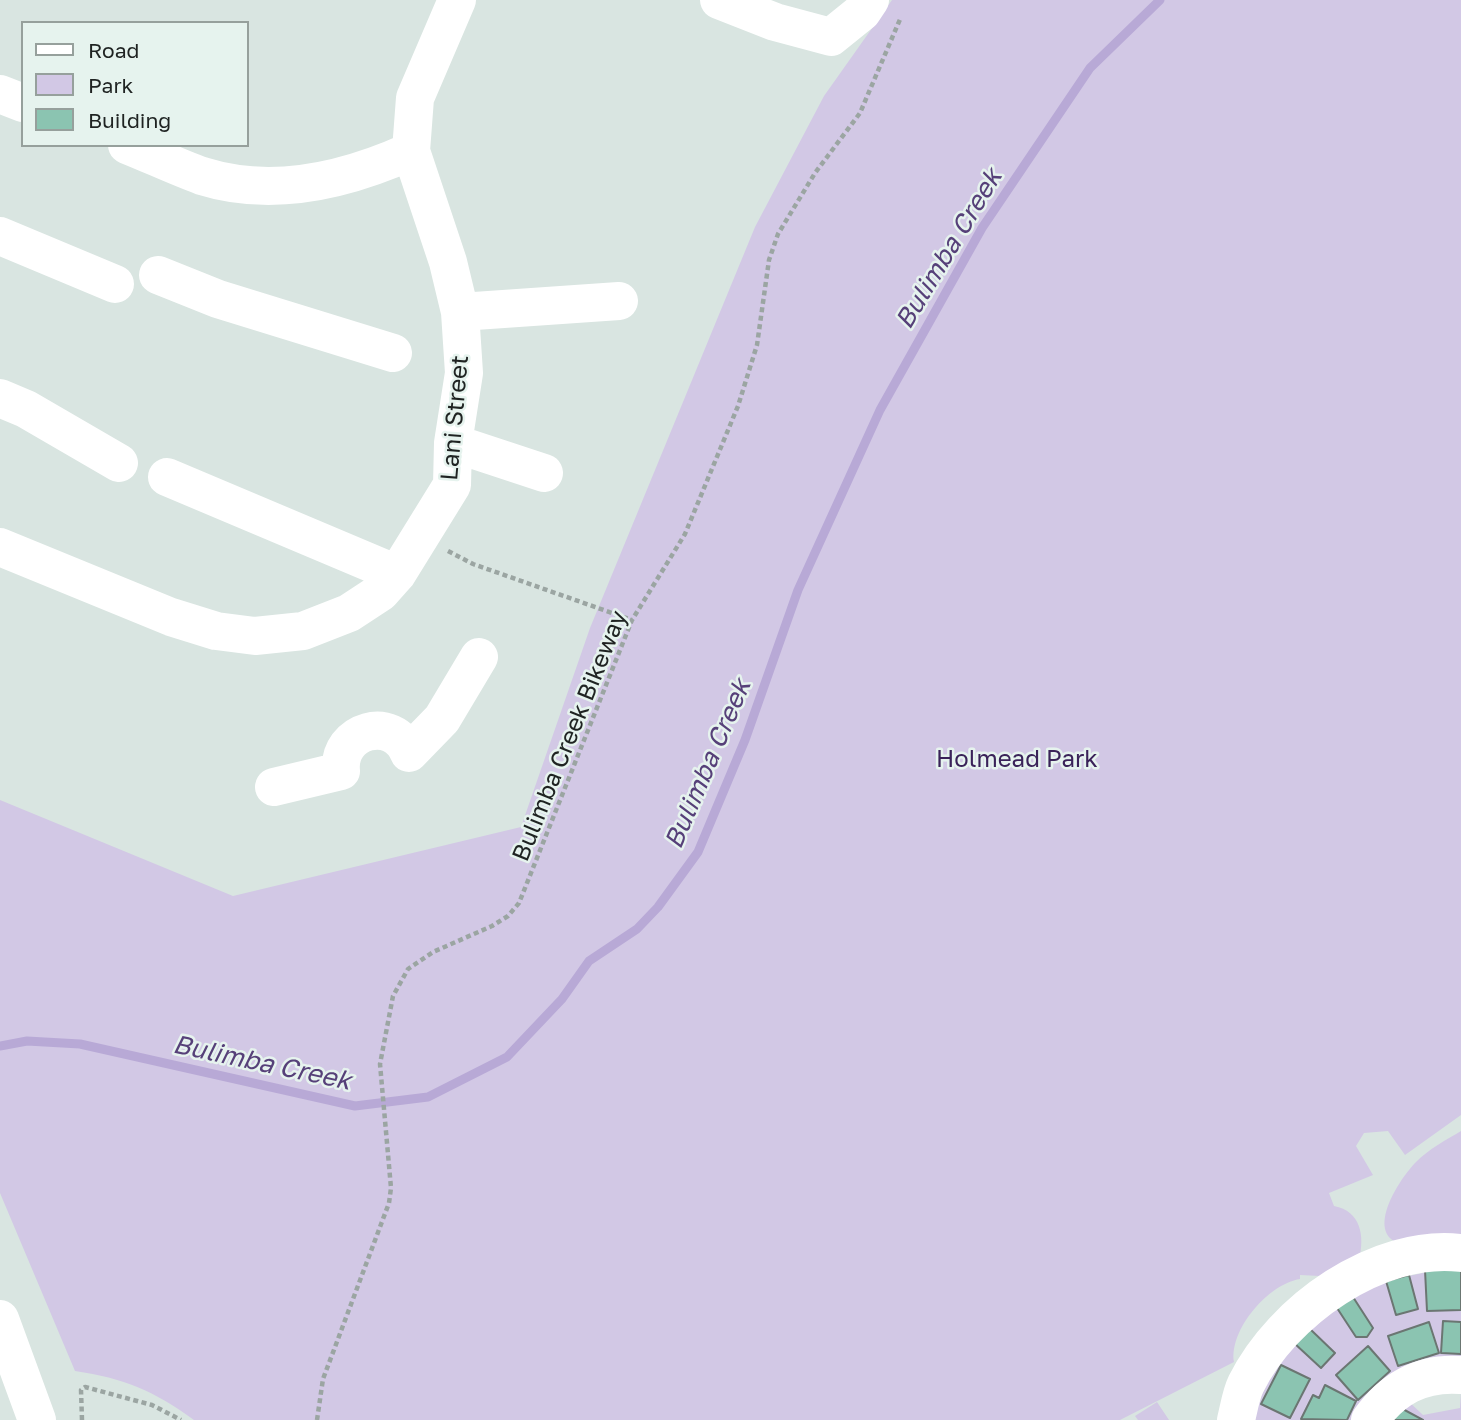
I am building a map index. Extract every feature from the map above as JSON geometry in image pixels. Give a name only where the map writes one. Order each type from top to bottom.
[{"type":"street","name":"Lani Street","points":[[0,547],[171,617],[216,631],[255,636],[303,631],[349,613],[381,592],[397,574],[422,538],[452,485],[453,443],[464,373],[460,312],[448,262],[411,152],[415,98],[457,0]]},
{"type":"street","points":[[719,0],[775,22],[831,37],[862,12],[886,6]]},
{"type":"street","points":[[0,94],[21,102]]},
{"type":"street","points":[[138,147],[202,176],[240,184],[325,181],[373,168],[411,152]]},
{"type":"street","points":[[0,236],[115,284]]},
{"type":"street","points":[[158,275],[218,299],[393,353]]},
{"type":"street","points":[[460,312],[619,301]]},
{"type":"street","points":[[0,398],[26,409],[119,463]]},
{"type":"street","points":[[453,443],[544,472]]},
{"type":"street","points":[[167,477],[397,574]]},
{"type":"street","points":[[274,786],[341,771],[342,755],[347,745],[366,731],[389,732],[399,738],[409,752],[442,719],[480,657]]},
{"type":"street","points":[[1236,1420],[1245,1385],[1267,1349],[1293,1320],[1329,1290],[1392,1261],[1445,1251],[1461,1252]]},
{"type":"street","points":[[0,1319],[37,1420]]},
{"type":"street","points":[[1370,1420],[1385,1399],[1408,1383],[1445,1374],[1461,1374]]},
{"type":"path","name":"Bulimba Creek Bikeway","points":[[317,1420],[323,1380],[389,1203],[391,1188],[380,1064],[394,996],[408,969],[433,952],[492,926],[508,916],[519,903],[632,620],[685,534],[738,406],[757,345],[769,260],[778,234],[815,173],[860,113],[886,6]]},
{"type":"path","points":[[422,538],[474,564],[632,620]]},
{"type":"path","points":[[82,1420],[81,1390],[85,1387],[116,1393],[152,1405],[181,1420]]},
{"type":"green space","name":"Holmead Park","points":[[892,0],[1461,0],[1461,1115],[1405,1155],[1388,1131],[1364,1133],[1356,1146],[1373,1175],[1329,1193],[1334,1206],[1350,1213],[1359,1226],[1359,1260],[1320,1276],[1300,1275],[1300,1279],[1275,1290],[1253,1310],[1244,1323],[1234,1349],[1234,1362],[1120,1420],[194,1420],[138,1387],[75,1371],[0,1193],[0,800],[233,896],[521,827],[590,628],[755,227],[824,96]]},
{"type":"green space","points":[[1461,1131],[1461,1241],[1408,1245],[1390,1238],[1385,1229],[1385,1217],[1395,1192],[1409,1169],[1421,1157]]},
{"type":"green space","points":[[1461,1265],[1461,1359],[1353,1420],[1250,1420],[1279,1358],[1361,1286]]},
{"type":"green space","points":[[1461,1393],[1461,1420],[1381,1420],[1405,1398],[1423,1415],[1460,1408]]},
{"type":"green space","points":[[1157,1402],[1169,1420],[1138,1420],[1135,1416]]},
{"type":"building","points":[[1461,1269],[1461,1310],[1427,1311],[1425,1270]]},
{"type":"building","points":[[1409,1275],[1418,1309],[1396,1315],[1386,1281]]},
{"type":"building","points":[[1353,1297],[1373,1328],[1367,1337],[1356,1337],[1337,1308]]},
{"type":"building","points":[[1443,1321],[1461,1322],[1461,1354],[1441,1353]]},
{"type":"building","points":[[1429,1322],[1439,1353],[1398,1366],[1388,1336]]},
{"type":"building","points":[[1309,1328],[1335,1353],[1321,1368],[1294,1343]]},
{"type":"building","points":[[1368,1346],[1390,1371],[1358,1400],[1336,1375]]},
{"type":"building","points":[[1281,1365],[1310,1379],[1290,1418],[1261,1404]]},
{"type":"building","points":[[1325,1385],[1356,1401],[1347,1420],[1301,1419],[1313,1395],[1319,1398]]},
{"type":"building","points":[[1399,1407],[1423,1420],[1391,1420]]},
{"type":"waterway","name":"Bulimba Creek","points":[[0,1046],[27,1041],[80,1044],[355,1106],[428,1097],[507,1057],[562,999],[589,961],[637,929],[658,907],[698,852],[745,740],[798,590],[880,410],[982,228],[1090,68],[1160,0]]}]
